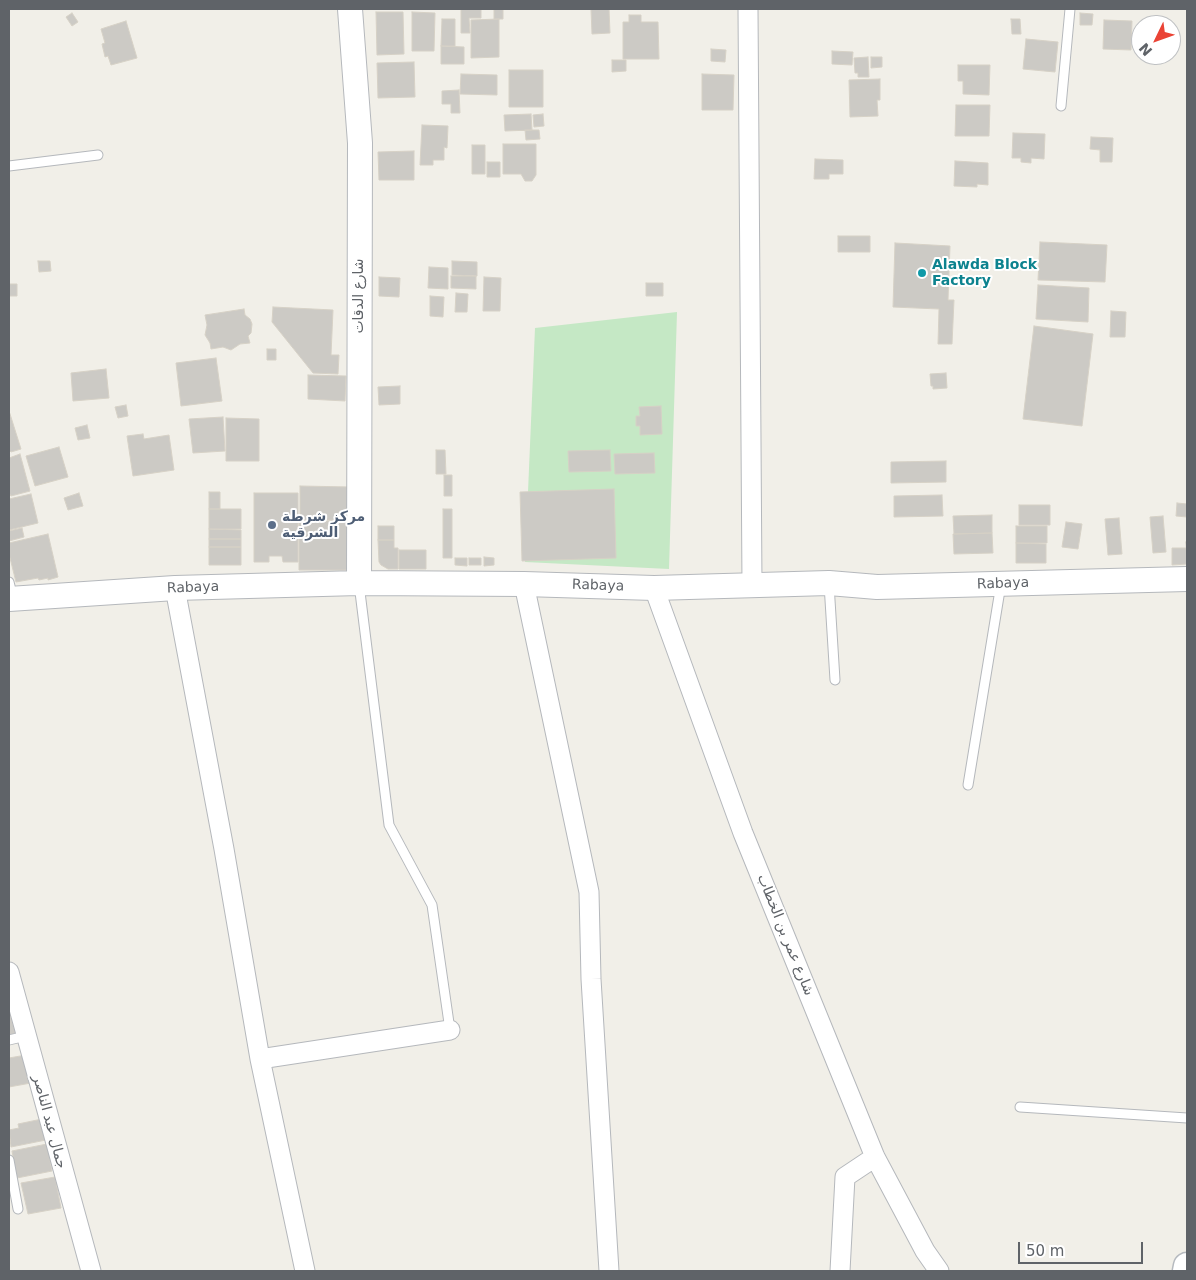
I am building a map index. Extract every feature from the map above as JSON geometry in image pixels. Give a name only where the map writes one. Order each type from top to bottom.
[{"type":"main road","points":[[1186,1271],[1187,1266]]},
{"type":"street","name":"شارع الدقات","points":[[350,9],[360,143],[359,583]]},
{"type":"street","points":[[748,9],[752,585]]},
{"type":"street","name":"Rabaya","points":[[10,593],[359,583],[524,584],[654,588],[829,583],[876,587],[1187,579]]},
{"type":"street","points":[[524,584],[589,892],[591,979],[609,1271]]},
{"type":"street","points":[[175,588],[260,1059],[305,1271]]},
{"type":"street","name":"شارع عمر بن الخطاب","points":[[654,588],[743,833],[875,1157],[925,1251],[939,1271]]},
{"type":"street","name":"جمال عبد الناصر","points":[[9,972],[17,1038],[91,1271]]},
{"type":"street","points":[[260,1059],[450,1030]]},
{"type":"street","points":[[840,1271],[845,1178],[875,1157]]},
{"type":"lane","points":[[1062,106],[1070,9]]},
{"type":"lane","points":[[9,166],[98,155]]},
{"type":"lane","points":[[359,583],[389,825],[432,904],[450,1030]]},
{"type":"lane","points":[[829,583],[834,680]]},
{"type":"lane","points":[[968,785],[1001,584]]},
{"type":"lane","points":[[1020,1107],[1187,1118]]},
{"type":"lane","points":[[9,1160],[18,1209]]},
{"type":"green space","points":[[677,312],[669,569],[525,562],[535,328]]},
{"type":"building","points":[[461,9],[481,9],[481,18],[469,18],[470,33],[461,33]]},
{"type":"building","points":[[494,9],[503,9],[503,19],[494,19]]},
{"type":"building","points":[[591,9],[609,9],[610,33],[592,34]]},
{"type":"building","points":[[376,12],[403,12],[404,54],[377,55]]},
{"type":"building","points":[[412,12],[435,13],[434,51],[412,51]]},
{"type":"building","points":[[72,13],[78,22],[72,26],[66,17]]},
{"type":"building","points":[[1080,13],[1093,14],[1092,25],[1080,25]]},
{"type":"building","points":[[629,15],[641,15],[641,22],[658,22],[659,59],[623,59],[623,22],[629,22]]},
{"type":"building","points":[[442,19],[455,19],[455,46],[441,46]]},
{"type":"building","points":[[499,19],[499,57],[471,58],[471,20]]},
{"type":"building","points":[[1011,19],[1020,19],[1021,34],[1012,34]]},
{"type":"building","points":[[1104,20],[1131,21],[1131,50],[1103,49]]},
{"type":"building","points":[[126,21],[137,58],[111,65],[108,56],[105,57],[102,44],[105,43],[101,29]]},
{"type":"building","points":[[1026,39],[1058,42],[1055,72],[1023,69]]},
{"type":"building","points":[[441,46],[464,47],[464,64],[441,64]]},
{"type":"building","points":[[711,49],[726,50],[725,62],[711,61]]},
{"type":"building","points":[[832,51],[853,52],[852,65],[832,64]]},
{"type":"building","points":[[868,57],[869,77],[858,77],[858,73],[855,73],[854,58]]},
{"type":"building","points":[[871,57],[882,57],[882,67],[871,68]]},
{"type":"building","points":[[612,60],[626,60],[626,71],[612,72]]},
{"type":"building","points":[[414,62],[415,97],[378,98],[377,63]]},
{"type":"building","points":[[958,65],[990,65],[989,95],[963,94],[963,81],[958,81]]},
{"type":"building","points":[[509,70],[543,70],[543,107],[509,107]]},
{"type":"building","points":[[461,74],[497,75],[497,95],[460,94]]},
{"type":"building","points":[[702,74],[734,75],[733,110],[702,110]]},
{"type":"building","points":[[880,79],[880,100],[877,100],[878,116],[850,117],[849,80]]},
{"type":"building","points":[[459,90],[460,113],[451,113],[451,104],[442,104],[442,91]]},
{"type":"building","points":[[956,105],[990,105],[989,136],[955,136]]},
{"type":"building","points":[[531,114],[532,130],[505,131],[504,115]]},
{"type":"building","points":[[543,114],[544,126],[534,127],[533,115]]},
{"type":"building","points":[[422,125],[448,126],[447,148],[444,147],[444,160],[433,160],[433,165],[420,165]]},
{"type":"building","points":[[525,130],[539,130],[540,139],[526,140]]},
{"type":"building","points":[[1013,133],[1045,134],[1044,159],[1031,158],[1031,163],[1021,162],[1021,158],[1012,158]]},
{"type":"building","points":[[1091,137],[1113,138],[1112,162],[1100,162],[1100,150],[1090,149]]},
{"type":"building","points":[[503,144],[536,144],[536,175],[532,181],[525,181],[521,174],[503,174]]},
{"type":"building","points":[[472,145],[485,145],[485,174],[472,174]]},
{"type":"building","points":[[414,151],[414,180],[379,180],[378,152]]},
{"type":"building","points":[[815,159],[843,160],[843,174],[829,174],[829,179],[814,179]]},
{"type":"building","points":[[955,161],[988,163],[988,185],[977,184],[977,187],[954,186]]},
{"type":"building","points":[[487,162],[500,162],[500,177],[487,177]]},
{"type":"building","points":[[838,236],[870,236],[870,252],[838,252]]},
{"type":"building","points":[[1040,242],[1107,245],[1105,282],[1038,280]]},
{"type":"building","name":"Alawda Block Factory","points":[[895,243],[950,246],[948,300],[954,300],[952,344],[938,344],[939,309],[893,307]]},
{"type":"building","points":[[38,261],[50,261],[51,271],[39,272]]},
{"type":"building","points":[[452,261],[477,262],[477,276],[452,275]]},
{"type":"building","points":[[429,267],[448,268],[448,289],[428,288]]},
{"type":"building","points":[[451,276],[476,276],[476,289],[451,288]]},
{"type":"building","points":[[379,277],[400,278],[399,297],[379,296]]},
{"type":"building","points":[[484,277],[501,278],[500,311],[483,311]]},
{"type":"building","points":[[646,283],[663,283],[663,296],[646,296]]},
{"type":"building","points":[[9,284],[17,284],[17,296],[9,296]]},
{"type":"building","points":[[1038,285],[1089,288],[1088,322],[1036,319]]},
{"type":"building","points":[[456,293],[468,294],[467,312],[455,312]]},
{"type":"building","points":[[430,296],[444,297],[443,317],[430,316]]},
{"type":"building","points":[[273,307],[333,310],[331,355],[339,355],[338,374],[313,373],[272,322]]},
{"type":"building","points":[[244,309],[245,315],[252,324],[251,333],[248,336],[250,343],[240,344],[231,350],[223,347],[211,349],[205,335],[207,325],[205,315]]},
{"type":"building","points":[[1111,311],[1126,312],[1125,337],[1110,337]]},
{"type":"building","points":[[1034,326],[1093,334],[1082,426],[1023,419]]},
{"type":"building","points":[[267,349],[276,349],[276,360],[267,360]]},
{"type":"building","points":[[216,358],[222,401],[181,406],[176,363]]},
{"type":"building","points":[[106,369],[109,398],[73,401],[71,373]]},
{"type":"building","points":[[946,373],[947,388],[933,389],[930,374]]},
{"type":"building","points":[[308,375],[346,376],[345,401],[308,399]]},
{"type":"building","points":[[400,386],[400,404],[379,405],[378,387]]},
{"type":"building","points":[[126,405],[128,416],[118,418],[115,407]]},
{"type":"building","points":[[661,406],[662,434],[640,435],[640,426],[636,426],[636,416],[640,416],[639,407]]},
{"type":"building","points":[[10,414],[21,449],[11,452],[9,450]]},
{"type":"building","points":[[223,417],[225,451],[193,453],[189,419]]},
{"type":"building","points":[[226,418],[259,419],[259,461],[226,461]]},
{"type":"building","points":[[87,425],[90,438],[78,440],[75,428]]},
{"type":"building","points":[[143,434],[144,439],[169,435],[174,470],[133,476],[127,436]]},
{"type":"building","points":[[59,447],[68,477],[35,486],[26,456]]},
{"type":"building","points":[[436,450],[445,450],[446,474],[436,474]]},
{"type":"building","points":[[610,450],[611,471],[569,472],[568,451]]},
{"type":"building","points":[[654,453],[655,473],[615,474],[614,454]]},
{"type":"building","points":[[20,454],[30,491],[11,496],[9,493],[9,458]]},
{"type":"building","points":[[946,461],[946,482],[891,483],[891,462]]},
{"type":"building","points":[[444,475],[452,475],[452,496],[444,496]]},
{"type":"building","points":[[300,486],[351,487],[351,520],[300,520]]},
{"type":"building","points":[[614,489],[616,558],[522,561],[520,492]]},
{"type":"building","points":[[209,492],[220,492],[220,509],[209,509]]},
{"type":"building","points":[[79,493],[83,506],[68,510],[64,498]]},
{"type":"building","points":[[254,493],[298,493],[298,562],[283,562],[282,556],[269,556],[269,562],[254,562]]},
{"type":"building","points":[[31,494],[38,523],[9,530],[9,499]]},
{"type":"building","points":[[942,495],[943,516],[894,517],[894,496]]},
{"type":"building","points":[[1177,503],[1187,504],[1187,517],[1176,516]]},
{"type":"building","points":[[1019,505],[1050,505],[1050,525],[1019,525]]},
{"type":"building","points":[[209,509],[241,509],[241,529],[209,529]]},
{"type":"building","points":[[443,509],[452,509],[452,558],[443,558]]},
{"type":"building","points":[[992,515],[992,533],[954,534],[953,516]]},
{"type":"building","points":[[1163,516],[1166,552],[1153,553],[1150,517]]},
{"type":"building","points":[[1119,518],[1122,554],[1108,555],[1105,519]]},
{"type":"building","points":[[299,521],[350,521],[350,570],[299,570]]},
{"type":"building","points":[[1066,522],[1082,524],[1078,549],[1062,547]]},
{"type":"building","points":[[378,526],[394,526],[394,540],[378,540]]},
{"type":"building","points":[[1016,526],[1047,526],[1047,543],[1016,543]]},
{"type":"building","points":[[22,528],[24,537],[9,541],[9,531]]},
{"type":"building","points":[[209,529],[241,530],[241,539],[209,539]]},
{"type":"building","points":[[992,533],[993,553],[954,554],[953,534]]},
{"type":"building","points":[[48,534],[58,577],[48,580],[48,578],[39,580],[38,578],[16,582],[9,554],[9,543]]},
{"type":"building","points":[[209,539],[241,539],[241,547],[209,547]]},
{"type":"building","points":[[378,540],[394,540],[394,548],[398,548],[398,569],[388,569],[381,565],[379,562]]},
{"type":"building","points":[[1016,543],[1046,544],[1046,563],[1016,563]]},
{"type":"building","points":[[209,547],[241,547],[241,565],[209,565]]},
{"type":"building","points":[[1172,548],[1186,548],[1187,564],[1172,565]]},
{"type":"building","points":[[399,550],[426,550],[426,569],[399,569]]},
{"type":"building","points":[[484,557],[494,558],[494,565],[484,566]]},
{"type":"building","points":[[455,558],[467,558],[467,566],[455,565]]},
{"type":"building","points":[[469,558],[481,558],[481,565],[469,565]]},
{"type":"building","points":[[9,1015],[16,1035],[9,1037]]},
{"type":"building","points":[[26,1055],[31,1083],[9,1087],[9,1058]]},
{"type":"building","points":[[42,1119],[46,1140],[11,1147],[9,1130],[19,1128],[18,1124]]},
{"type":"building","points":[[47,1144],[52,1171],[17,1178],[12,1151]]},
{"type":"building","points":[[55,1177],[61,1208],[28,1214],[21,1183]]},
{"type":"place","name":"Alawda Block Factory","points":[[922,273]]},
{"type":"place","name":"مركز شرطة الشرقية","points":[[272,525]]}]
